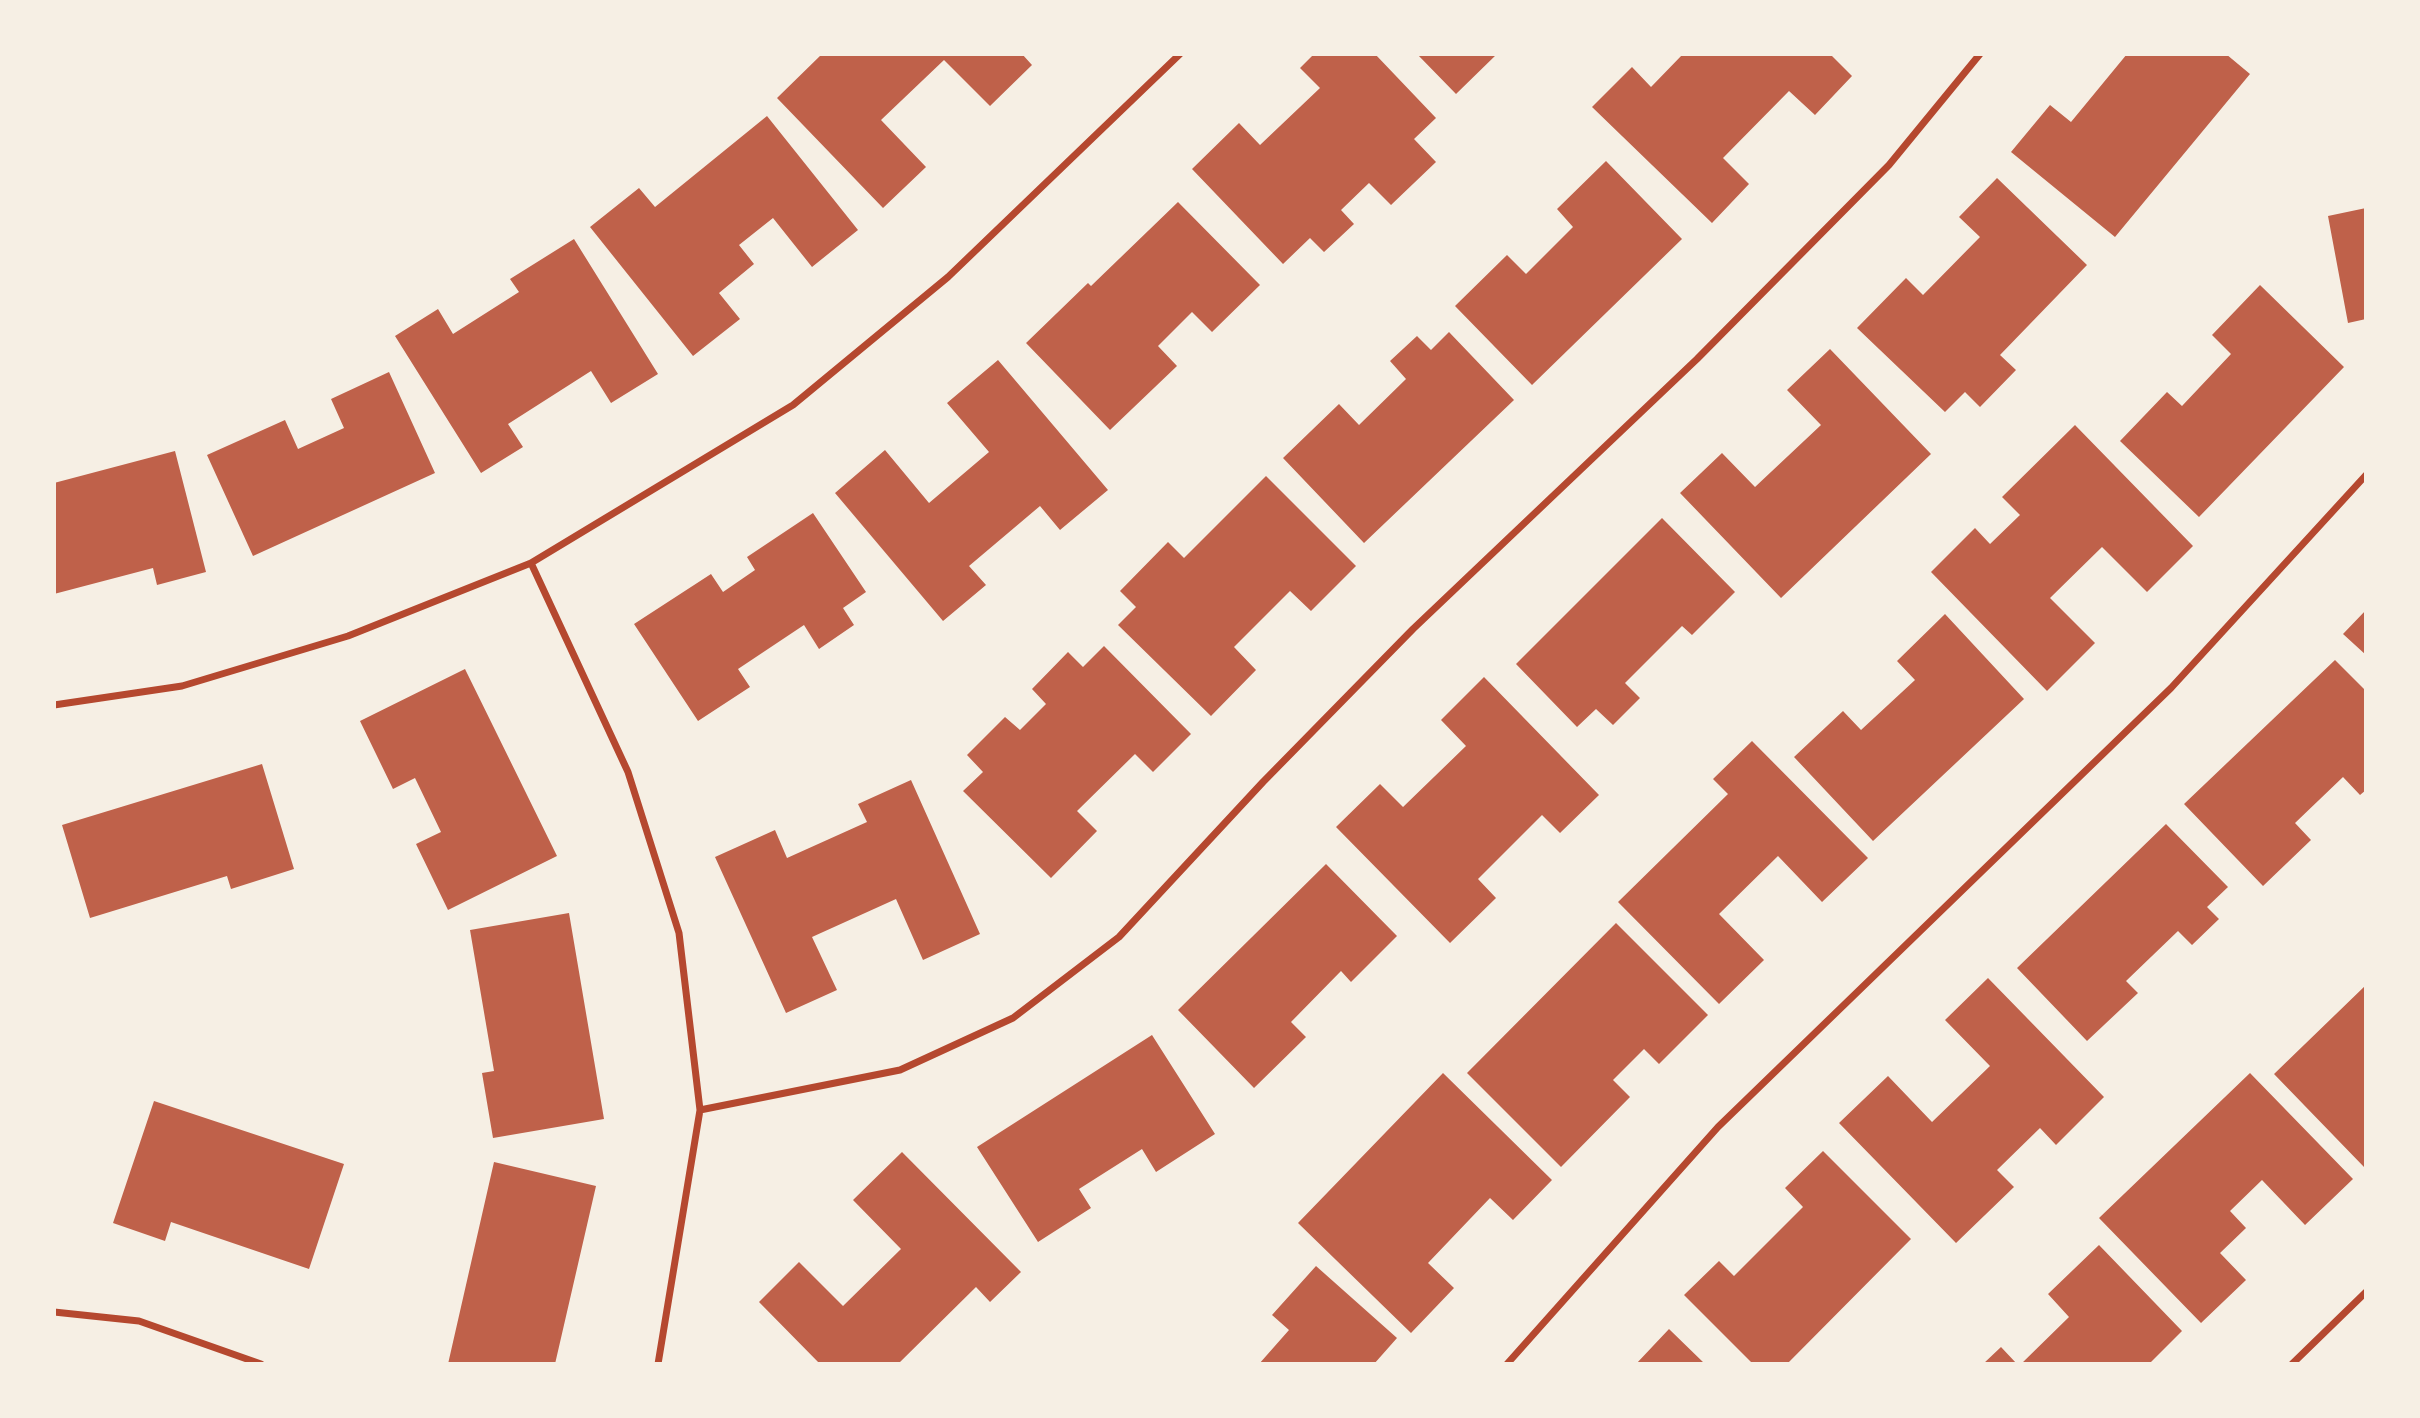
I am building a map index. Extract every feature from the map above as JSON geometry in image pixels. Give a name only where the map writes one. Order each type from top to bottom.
[{"type":"street","points":[[54,705],[182,686],[348,636],[531,563],[793,405],[948,277],[1180,54]]},
{"type":"street","points":[[700,1110],[900,1070],[1013,1018],[1119,937],[1264,782],[1413,629],[1697,359],[1889,165],[1980,54]]},
{"type":"street","points":[[1507,1364],[1718,1127],[2171,688],[2366,475]]},
{"type":"street","points":[[531,563],[628,772],[679,933],[700,1110],[658,1364]]},
{"type":"street","points":[[2292,1364],[2366,1292]]},
{"type":"street","points":[[54,1312],[139,1321],[261,1364]]},
{"type":"building","points":[[822,54],[1022,54],[1032,65],[990,106],[944,60],[881,120],[926,167],[883,208],[777,98]]},
{"type":"building","points":[[1314,54],[1375,54],[1436,118],[1414,139],[1436,162],[1391,205],[1369,183],[1341,210],[1354,224],[1324,252],[1310,238],[1283,264],[1192,169],[1239,123],[1260,145],[1320,88],[1300,68]]},
{"type":"building","points":[[1417,54],[1497,54],[1456,94]]},
{"type":"building","points":[[1683,54],[1830,54],[1852,76],[1815,115],[1789,91],[1723,158],[1749,184],[1712,223],[1592,107],[1632,67],[1651,87]]},
{"type":"building","points":[[2127,54],[2226,54],[2250,74],[2115,237],[2011,152],[2050,105],[2071,122]]},
{"type":"building","points":[[767,116],[858,230],[812,267],[773,218],[739,245],[754,264],[719,293],[740,319],[693,356],[590,227],[639,188],[655,207]]},
{"type":"building","points":[[1606,161],[1682,239],[1532,385],[1455,306],[1507,255],[1526,274],[1573,227],[1557,209]]},
{"type":"building","points":[[1997,178],[2087,265],[2000,355],[2016,370],[1980,407],[1965,392],[1945,412],[1857,328],[1906,278],[1923,295],[1980,237],[1959,217]]},
{"type":"building","points":[[1178,202],[1260,285],[1212,332],[1192,312],[1158,346],[1177,366],[1110,430],[1026,343],[1088,283],[1091,286]]},
{"type":"building","points":[[2366,208],[2366,319],[2348,323],[2328,216]]},
{"type":"building","points":[[574,239],[658,374],[611,403],[591,371],[508,424],[523,447],[481,473],[395,336],[438,309],[453,334],[519,292],[510,279]]},
{"type":"building","points":[[2260,285],[2344,367],[2199,517],[2120,441],[2167,392],[2182,406],[2231,354],[2212,335]]},
{"type":"building","points":[[1449,332],[1514,400],[1364,543],[1283,458],[1339,404],[1359,425],[1406,379],[1390,361],[1417,336],[1431,350]]},
{"type":"building","points":[[1830,349],[1931,454],[1781,598],[1680,493],[1722,453],[1755,487],[1821,425],[1787,390]]},
{"type":"building","points":[[998,360],[1108,490],[1060,530],[1040,506],[969,566],[986,585],[943,621],[835,493],[885,450],[929,503],[989,452],[947,403]]},
{"type":"building","points":[[389,372],[435,473],[253,556],[207,455],[285,420],[298,449],[344,428],[331,399]]},
{"type":"building","points":[[2075,425],[2193,546],[2147,592],[2102,547],[2050,598],[2095,643],[2047,691],[1931,572],[1975,528],[1990,544],[2020,515],[2002,497]]},
{"type":"building","points":[[175,451],[206,572],[157,585],[153,568],[54,594],[54,483]]},
{"type":"building","points":[[1266,476],[1356,566],[1311,611],[1290,591],[1234,647],[1256,670],[1211,716],[1118,625],[1136,607],[1120,591],[1168,542],[1184,558]]},
{"type":"building","points":[[813,513],[866,592],[843,608],[854,625],[819,649],[804,625],[738,669],[750,687],[698,721],[634,624],[711,574],[723,592],[755,570],[747,557]]},
{"type":"building","points":[[1662,518],[1735,592],[1692,635],[1682,626],[1625,683],[1640,698],[1613,725],[1596,709],[1577,727],[1516,664]]},
{"type":"building","points":[[2366,610],[2366,655],[2343,634]]},
{"type":"building","points":[[1945,614],[2024,699],[1873,841],[1794,757],[1843,711],[1861,730],[1915,680],[1897,661]]},
{"type":"building","points":[[1104,646],[1191,734],[1153,772],[1135,754],[1077,811],[1097,831],[1051,878],[963,791],[983,772],[967,755],[1005,717],[1020,730],[1046,704],[1032,689],[1068,652],[1083,667]]},
{"type":"building","points":[[2335,660],[2366,691],[2366,790],[2360,795],[2343,777],[2295,823],[2311,840],[2263,886],[2184,804]]},
{"type":"building","points":[[465,669],[557,856],[448,910],[416,844],[441,832],[415,778],[393,789],[360,721]]},
{"type":"building","points":[[1484,677],[1599,795],[1560,833],[1542,815],[1478,879],[1496,898],[1450,943],[1336,827],[1380,784],[1403,807],[1466,746],[1441,720]]},
{"type":"building","points":[[1752,741],[1868,858],[1822,902],[1778,856],[1719,914],[1764,960],[1719,1004],[1618,902],[1728,794],[1713,779]]},
{"type":"building","points":[[262,764],[294,869],[231,889],[227,876],[90,918],[62,825]]},
{"type":"building","points":[[911,780],[980,934],[923,960],[896,899],[812,937],[837,990],[786,1013],[715,857],[775,830],[787,858],[867,822],[858,804]]},
{"type":"building","points":[[2166,824],[2228,887],[2207,907],[2219,919],[2192,945],[2178,931],[2126,981],[2138,993],[2087,1041],[2017,968]]},
{"type":"building","points":[[1326,864],[1397,936],[1351,982],[1341,971],[1291,1022],[1306,1037],[1254,1088],[1178,1010]]},
{"type":"building","points":[[569,913],[604,1119],[493,1138],[482,1073],[494,1071],[470,930]]},
{"type":"building","points":[[1616,923],[1708,1015],[1659,1064],[1644,1049],[1613,1080],[1630,1097],[1561,1167],[1467,1073]]},
{"type":"building","points":[[1988,978],[2104,1097],[2056,1145],[2040,1128],[1997,1170],[2014,1187],[1956,1243],[1839,1123],[1888,1076],[1932,1122],[1990,1066],[1945,1020]]},
{"type":"building","points":[[2366,985],[2366,1166],[2364,1167],[2274,1074]]},
{"type":"building","points":[[1152,1035],[1215,1134],[1156,1172],[1142,1149],[1079,1189],[1091,1208],[1038,1242],[977,1147]]},
{"type":"building","points":[[1443,1073],[1552,1180],[1513,1220],[1490,1198],[1428,1263],[1454,1288],[1411,1333],[1298,1223]]},
{"type":"building","points":[[2250,1073],[2353,1179],[2305,1225],[2262,1180],[2230,1211],[2246,1228],[2220,1253],[2246,1280],[2201,1323],[2099,1218]]},
{"type":"building","points":[[154,1101],[344,1164],[309,1269],[171,1222],[165,1241],[113,1223]]},
{"type":"building","points":[[1823,1151],[1911,1239],[1787,1364],[1753,1364],[1684,1295],[1719,1261],[1734,1276],[1803,1207],[1785,1188]]},
{"type":"building","points":[[902,1152],[1021,1272],[990,1302],[976,1287],[898,1364],[820,1364],[759,1302],[799,1262],[843,1306],[901,1249],[853,1200]]},
{"type":"building","points":[[494,1162],[596,1186],[555,1364],[448,1364]]},
{"type":"building","points":[[2099,1245],[2182,1331],[2149,1364],[2021,1364],[2069,1317],[2048,1294]]},
{"type":"building","points":[[1316,1266],[1397,1338],[1374,1364],[1259,1364],[1289,1330],[1272,1315]]},
{"type":"building","points":[[1669,1329],[1705,1364],[1636,1364]]},
{"type":"building","points":[[2001,1347],[2017,1364],[1983,1364]]}]
